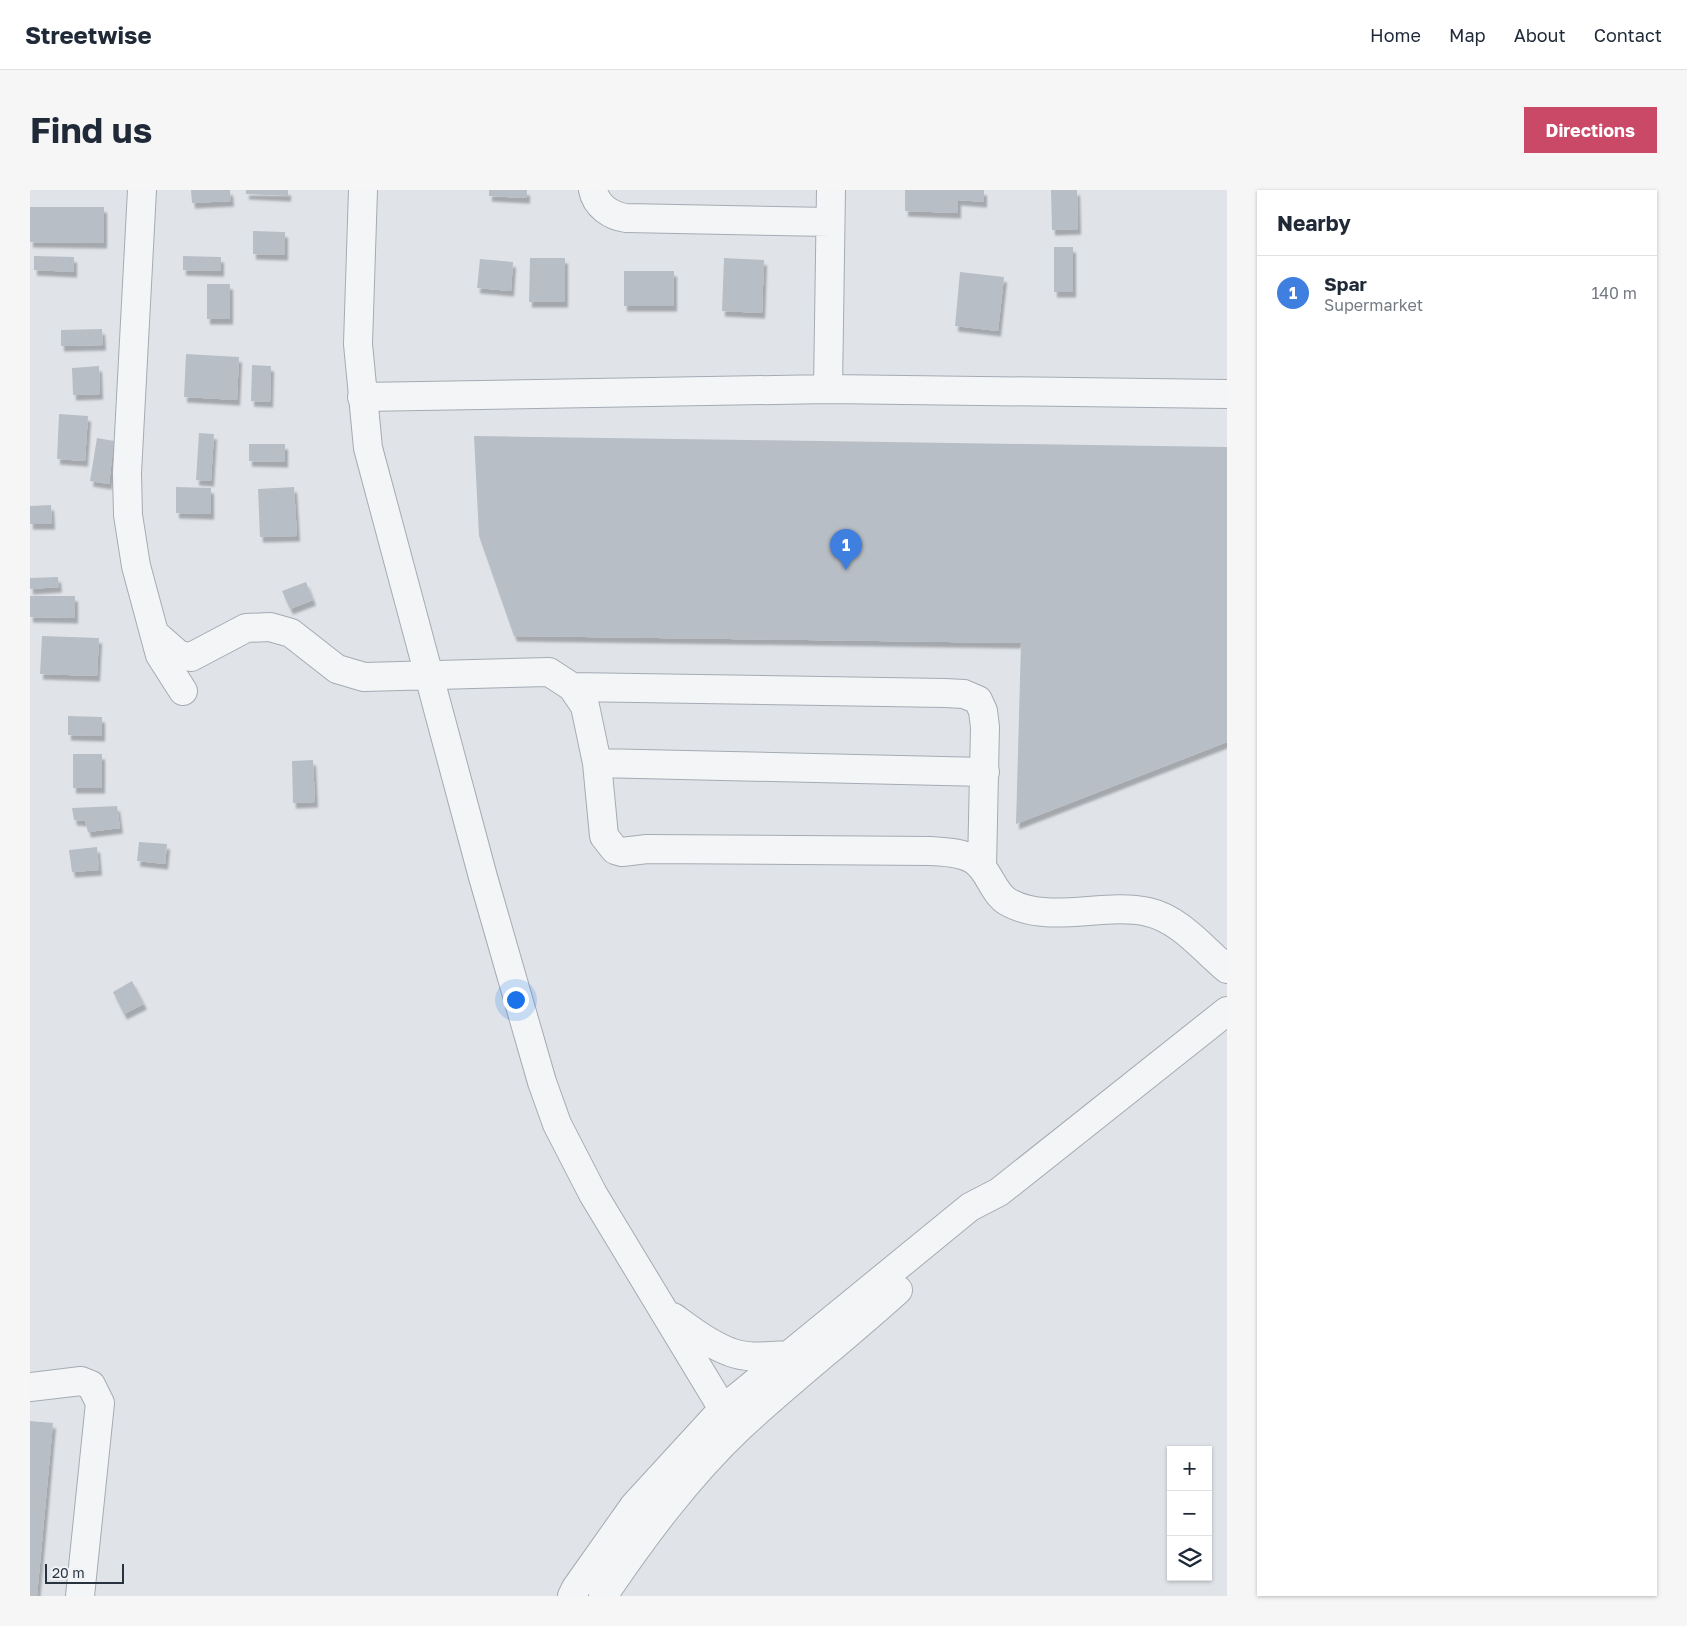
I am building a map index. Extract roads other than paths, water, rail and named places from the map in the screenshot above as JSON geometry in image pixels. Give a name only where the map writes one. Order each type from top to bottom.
[{"type":"street","points":[[142,190],[127,473],[128,515],[136,566],[160,655],[184,691]]},
{"type":"street","points":[[363,190],[358,344],[368,448],[431,676],[486,886],[542,1082],[557,1124],[609,1223],[731,1419]]},
{"type":"street","points":[[593,190],[603,207],[617,217],[830,222]]},
{"type":"street","points":[[828,389],[831,190]]},
{"type":"street","points":[[362,397],[828,389],[1227,394]]},
{"type":"street","points":[[154,633],[179,655],[191,657],[246,628],[270,626],[291,633],[336,669],[364,677],[549,672],[572,687],[585,706],[597,763],[604,836],[615,850],[622,852],[647,849],[931,850],[957,854],[972,859],[982,867],[992,884],[1008,902],[1042,913],[1093,910],[1148,912],[1179,926],[1227,969]]},
{"type":"street","points":[[572,687],[964,694],[978,700],[983,711],[985,772],[982,867]]},
{"type":"street","points":[[597,763],[985,772]]},
{"type":"street","points":[[604,1596],[625,1563],[681,1492],[731,1419],[788,1355],[970,1206],[999,1192],[1227,1012]]},
{"type":"street","points":[[572,1596],[634,1506],[731,1419],[850,1334],[979,1217],[999,1192]]},
{"type":"street","points":[[662,1308],[702,1338],[731,1353],[756,1356],[788,1355]]},
{"type":"street","points":[[30,1387],[81,1381],[91,1385],[100,1403],[80,1596]]},
{"type":"place","name":"Spar","points":[[846,570]]}]
